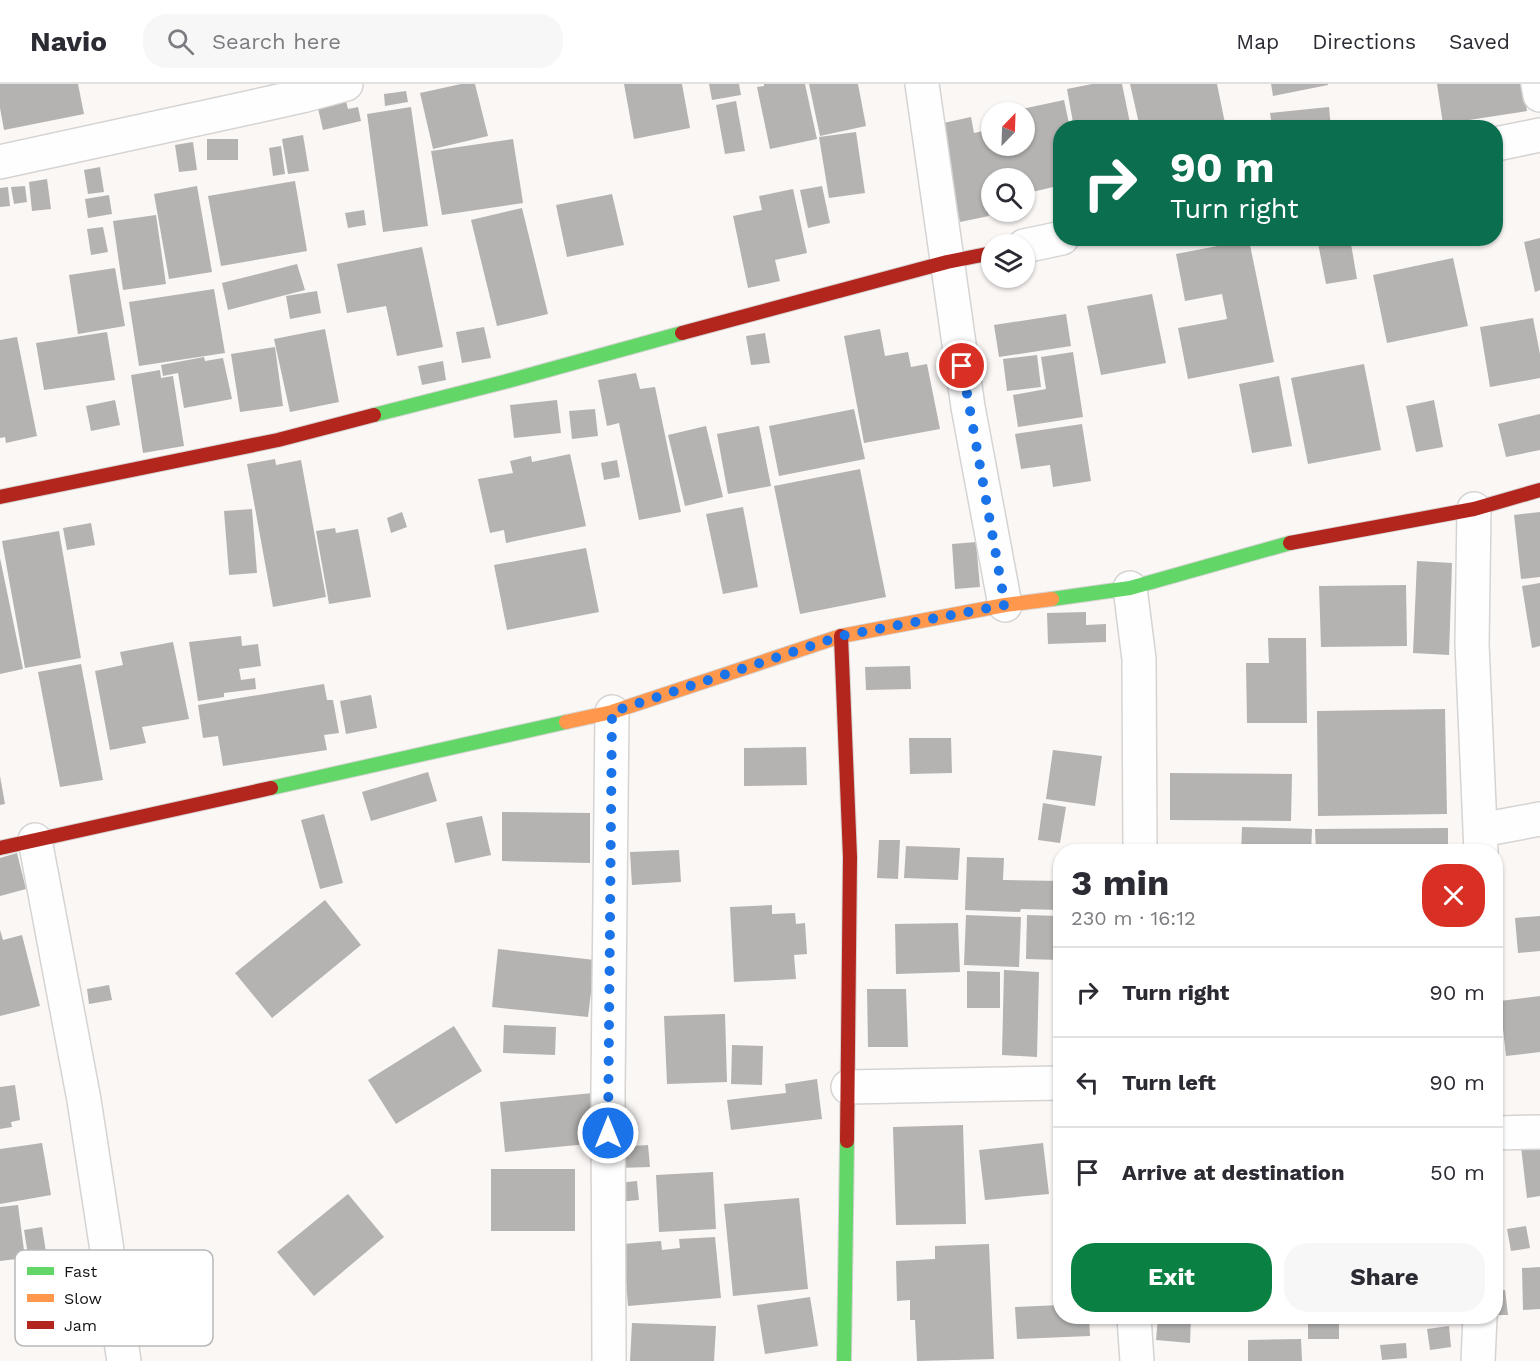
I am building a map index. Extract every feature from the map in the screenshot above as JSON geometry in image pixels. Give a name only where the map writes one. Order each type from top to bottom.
[{"type":"street","points":[[0,162],[300,90],[346,84]]},
{"type":"street","points":[[922,84],[968,407],[1005,605]]},
{"type":"street","points":[[1538,84],[1540,95]]},
{"type":"street","points":[[1503,143],[1540,135]]},
{"type":"street","points":[[1035,244],[1053,240]]},
{"type":"street","points":[[0,496],[278,440],[504,382],[947,262],[981,255]]},
{"type":"street","points":[[0,848],[612,712],[841,636],[1005,605],[1130,588],[1289,543],[1474,509],[1540,490]]},
{"type":"street","points":[[1474,509],[1472,644],[1481,841],[1540,819]]},
{"type":"street","points":[[1130,588],[1139,659],[1140,844]]},
{"type":"street","points":[[841,636],[850,858],[844,1361]]},
{"type":"street","points":[[609,1361],[608,1088],[612,712]]},
{"type":"street","points":[[35,840],[84,1100],[107,1250]]},
{"type":"street","points":[[848,1087],[1053,1083]]},
{"type":"street","points":[[1503,1133],[1540,1132]]},
{"type":"street","points":[[1134,1324],[1137,1361]]},
{"type":"street","points":[[1478,1361],[1480,1324]]},
{"type":"street","points":[[122,1346],[124,1361]]},
{"type":"building","points":[[0,84],[78,84],[84,114],[4,130],[0,108]]},
{"type":"building","points":[[461,84],[475,84],[488,136],[433,149],[420,93]]},
{"type":"building","points":[[624,84],[682,84],[690,128],[634,139]]},
{"type":"building","points":[[709,84],[739,84],[741,95],[712,100]]},
{"type":"building","points":[[764,84],[805,84],[817,139],[770,149],[757,87],[764,86]]},
{"type":"building","points":[[809,84],[858,84],[866,126],[820,136]]},
{"type":"building","points":[[1092,84],[1122,84],[1129,120],[1073,120],[1067,89]]},
{"type":"building","points":[[1130,84],[1217,84],[1224,120],[1138,120]]},
{"type":"building","points":[[1271,84],[1328,84],[1328,85],[1273,96]]},
{"type":"building","points":[[1437,84],[1523,84],[1527,111],[1469,120],[1442,120]]},
{"type":"building","points":[[406,91],[408,102],[385,106],[384,94]]},
{"type":"building","points":[[345,97],[348,109],[358,107],[361,121],[323,130],[317,104]]},
{"type":"building","points":[[1064,100],[1068,120],[1053,120],[1053,187],[1035,191],[1035,168],[981,168],[981,218],[960,222],[939,124],[971,117],[974,133],[981,131],[981,156],[1035,156],[1035,106]]},
{"type":"building","points":[[736,101],[745,151],[725,154],[716,105]]},
{"type":"building","points":[[411,107],[428,226],[383,232],[367,114]]},
{"type":"building","points":[[1329,107],[1330,120],[1271,120],[1270,113]]},
{"type":"building","points":[[856,132],[865,193],[829,198],[819,137]]},
{"type":"building","points":[[303,135],[309,171],[288,174],[282,139]]},
{"type":"building","points":[[207,139],[238,139],[238,160],[207,160]]},
{"type":"building","points":[[513,139],[523,203],[442,215],[431,151]]},
{"type":"building","points":[[193,142],[197,170],[179,172],[175,145]]},
{"type":"building","points":[[281,146],[285,174],[273,176],[269,148]]},
{"type":"building","points":[[100,167],[104,192],[88,194],[84,170]]},
{"type":"building","points":[[47,179],[51,209],[32,211],[29,182]]},
{"type":"building","points":[[295,181],[307,251],[221,266],[208,196]]},
{"type":"building","points":[[25,186],[27,202],[14,204],[11,187]]},
{"type":"building","points":[[197,186],[212,272],[169,279],[154,194]]},
{"type":"building","points":[[822,186],[830,223],[808,228],[800,190]]},
{"type":"building","points":[[8,187],[10,206],[0,207],[0,188]]},
{"type":"building","points":[[793,189],[807,253],[775,260],[780,281],[748,288],[733,216],[762,210],[759,196]]},
{"type":"building","points":[[612,194],[624,245],[567,257],[556,205]]},
{"type":"building","points":[[109,195],[112,214],[88,218],[85,199]]},
{"type":"building","points":[[522,208],[548,314],[497,326],[471,220]]},
{"type":"building","points":[[364,210],[366,225],[348,228],[345,213]]},
{"type":"building","points":[[156,215],[166,284],[123,290],[113,221]]},
{"type":"building","points":[[103,227],[108,252],[91,255],[87,229]]},
{"type":"building","points":[[1540,238],[1540,290],[1535,292],[1524,242]]},
{"type":"building","points":[[1218,246],[1250,246],[1274,362],[1188,379],[1178,328],[1227,319],[1222,294],[1185,301],[1176,254]]},
{"type":"building","points":[[1319,246],[1351,246],[1357,279],[1326,284]]},
{"type":"building","points":[[422,247],[443,347],[397,356],[386,306],[347,313],[337,264]]},
{"type":"building","points":[[1453,258],[1468,326],[1387,343],[1373,275]]},
{"type":"building","points":[[297,264],[305,290],[228,310],[222,283]]},
{"type":"building","points":[[115,268],[125,326],[78,334],[69,275]]},
{"type":"building","points":[[214,289],[225,353],[139,366],[129,302]]},
{"type":"building","points":[[317,291],[321,313],[290,319],[286,296]]},
{"type":"building","points":[[1152,294],[1166,363],[1101,375],[1087,306]]},
{"type":"building","points":[[1066,314],[1071,346],[999,357],[994,325]]},
{"type":"building","points":[[1533,318],[1540,354],[1540,378],[1490,387],[1480,327]]},
{"type":"building","points":[[484,327],[491,358],[462,363],[456,332]]},
{"type":"building","points":[[325,329],[339,402],[290,412],[274,339]]},
{"type":"building","points":[[880,329],[885,356],[908,352],[911,367],[927,364],[940,429],[864,443],[844,336]]},
{"type":"building","points":[[107,332],[115,380],[44,390],[36,343]]},
{"type":"building","points":[[765,333],[770,363],[751,365],[746,336]]},
{"type":"building","points":[[17,337],[37,436],[6,443],[5,437],[0,438],[0,340]]},
{"type":"building","points":[[275,347],[283,406],[240,412],[231,354]]},
{"type":"building","points":[[1073,352],[1083,417],[1018,427],[1013,395],[1046,389],[1041,357]]},
{"type":"building","points":[[1037,355],[1041,387],[1007,391],[1003,359]]},
{"type":"building","points":[[204,357],[205,361],[223,358],[232,399],[184,408],[178,373],[163,376],[161,365]]},
{"type":"building","points":[[443,361],[446,380],[422,385],[418,366]]},
{"type":"building","points":[[1364,364],[1381,450],[1308,464],[1291,378]]},
{"type":"building","points":[[160,370],[161,378],[173,376],[184,446],[143,453],[131,375]]},
{"type":"building","points":[[636,373],[640,389],[655,387],[681,512],[639,520],[619,423],[607,426],[598,380]]},
{"type":"building","points":[[1279,376],[1292,446],[1252,453],[1239,384]]},
{"type":"building","points":[[115,400],[120,425],[91,431],[86,406]]},
{"type":"building","points":[[557,400],[561,433],[514,438],[510,405]]},
{"type":"building","points":[[1434,400],[1443,447],[1416,452],[1406,406]]},
{"type":"building","points":[[595,409],[598,436],[572,439],[569,411]]},
{"type":"building","points":[[854,409],[865,459],[779,476],[769,426]]},
{"type":"building","points":[[1540,414],[1540,450],[1506,457],[1498,424]]},
{"type":"building","points":[[1082,424],[1091,481],[1053,487],[1050,465],[1021,469],[1015,434]]},
{"type":"building","points":[[706,426],[723,497],[685,506],[668,435]]},
{"type":"building","points":[[759,426],[771,486],[728,494],[717,434]]},
{"type":"building","points":[[570,454],[586,526],[506,543],[504,530],[490,533],[478,479],[513,473],[510,461],[531,456],[532,462]]},
{"type":"building","points":[[275,459],[276,465],[301,460],[326,597],[273,607],[247,464]]},
{"type":"building","points":[[617,460],[620,477],[604,480],[601,463]]},
{"type":"building","points":[[860,469],[886,597],[800,614],[774,486]]},
{"type":"building","points":[[743,507],[758,587],[723,594],[706,514]]},
{"type":"building","points":[[252,509],[257,573],[229,575],[224,511]]},
{"type":"building","points":[[402,512],[407,527],[391,533],[387,518]]},
{"type":"building","points":[[1540,512],[1540,577],[1521,579],[1514,515]]},
{"type":"building","points":[[91,523],[95,545],[67,550],[63,528]]},
{"type":"building","points":[[335,528],[336,533],[358,529],[371,597],[329,604],[316,531]]},
{"type":"building","points":[[59,531],[81,658],[25,668],[2,541]]},
{"type":"building","points":[[976,542],[980,587],[955,589],[952,544]]},
{"type":"building","points":[[586,548],[599,612],[507,630],[494,565]]},
{"type":"building","points":[[0,558],[23,669],[0,674]]},
{"type":"building","points":[[1417,561],[1452,563],[1449,655],[1413,653]]},
{"type":"building","points":[[1540,583],[1540,646],[1532,648],[1522,586]]},
{"type":"building","points":[[1406,585],[1407,646],[1321,647],[1319,586]]},
{"type":"building","points":[[1086,612],[1086,625],[1106,624],[1106,642],[1048,644],[1047,613]]},
{"type":"building","points":[[241,636],[242,646],[258,644],[261,666],[239,669],[241,680],[255,678],[256,689],[224,693],[224,697],[198,701],[189,642]]},
{"type":"building","points":[[1268,638],[1306,638],[1307,723],[1247,723],[1246,663],[1269,663]]},
{"type":"building","points":[[173,642],[189,719],[142,727],[146,743],[110,750],[95,671],[123,665],[120,652]]},
{"type":"building","points":[[81,664],[103,780],[60,787],[38,672]]},
{"type":"building","points":[[910,666],[911,689],[866,690],[865,667]]},
{"type":"building","points":[[324,684],[327,700],[333,700],[339,733],[324,735],[327,750],[223,766],[218,736],[203,738],[198,705]]},
{"type":"building","points":[[371,695],[377,728],[346,734],[340,701]]},
{"type":"building","points":[[1445,709],[1447,814],[1318,816],[1317,711]]},
{"type":"building","points":[[909,738],[951,738],[952,773],[910,774]]},
{"type":"building","points":[[806,747],[807,785],[744,786],[744,748]]},
{"type":"building","points":[[1053,750],[1102,756],[1095,806],[1046,799]]},
{"type":"building","points":[[428,772],[437,801],[371,821],[362,792]]},
{"type":"building","points":[[1170,773],[1292,774],[1291,821],[1170,820]]},
{"type":"building","points":[[0,776],[5,804],[0,805]]},
{"type":"building","points":[[1043,803],[1066,807],[1060,843],[1038,840]]},
{"type":"building","points":[[502,812],[590,813],[590,863],[502,861]]},
{"type":"building","points":[[324,814],[343,883],[320,889],[301,820]]},
{"type":"building","points":[[482,816],[491,855],[455,863],[446,823]]},
{"type":"building","points":[[1242,827],[1312,829],[1311,844],[1241,844]]},
{"type":"building","points":[[1448,828],[1448,844],[1316,844],[1315,829]]},
{"type":"building","points":[[879,840],[900,840],[898,879],[877,878]]},
{"type":"building","points":[[906,846],[960,848],[958,880],[904,878]]},
{"type":"building","points":[[679,850],[681,882],[632,885],[630,852]]},
{"type":"building","points":[[17,853],[26,889],[0,896],[0,858]]},
{"type":"building","points":[[967,857],[1004,858],[1003,880],[1053,881],[1053,910],[1021,909],[1020,912],[965,910]]},
{"type":"building","points":[[325,900],[361,945],[272,1018],[235,973]]},
{"type":"building","points":[[772,905],[772,914],[795,913],[796,924],[805,923],[807,954],[794,955],[796,979],[734,982],[730,907]]},
{"type":"building","points":[[966,915],[1021,917],[1019,967],[964,965]]},
{"type":"building","points":[[1027,915],[1053,916],[1053,960],[1026,959]]},
{"type":"building","points":[[1540,916],[1540,951],[1518,953],[1515,918]]},
{"type":"building","points":[[958,923],[960,972],[896,974],[895,924]]},
{"type":"building","points":[[0,930],[3,940],[22,935],[40,1006],[0,1016]]},
{"type":"building","points":[[498,949],[595,960],[588,1017],[492,1007]]},
{"type":"building","points":[[1004,970],[1039,972],[1037,1057],[1002,1055]]},
{"type":"building","points":[[967,971],[1000,972],[1000,1008],[967,1008]]},
{"type":"building","points":[[109,985],[112,1000],[89,1004],[87,989]]},
{"type":"building","points":[[867,989],[906,989],[908,1047],[868,1047]]},
{"type":"building","points":[[1540,996],[1540,1052],[1506,1056],[1503,1001]]},
{"type":"building","points":[[725,1014],[727,1082],[667,1084],[664,1016]]},
{"type":"building","points":[[504,1025],[556,1027],[555,1055],[503,1053]]},
{"type":"building","points":[[454,1026],[482,1071],[396,1124],[368,1080]]},
{"type":"building","points":[[732,1045],[763,1046],[762,1085],[731,1084]]},
{"type":"building","points":[[817,1079],[822,1119],[731,1130],[727,1100],[786,1093],[785,1084]]},
{"type":"building","points":[[15,1085],[20,1120],[11,1122],[12,1127],[0,1129],[0,1087]]},
{"type":"building","points":[[593,1093],[598,1143],[505,1152],[500,1102]]},
{"type":"building","points":[[963,1125],[966,1224],[896,1225],[893,1127]]},
{"type":"building","points":[[42,1143],[51,1195],[0,1204],[0,1149]]},
{"type":"building","points":[[1043,1143],[1049,1194],[985,1200],[979,1150]]},
{"type":"building","points":[[1540,1144],[1540,1196],[1527,1198],[1521,1147]]},
{"type":"building","points":[[648,1145],[650,1167],[618,1168],[618,1147]]},
{"type":"building","points":[[491,1169],[575,1169],[575,1231],[491,1231]]},
{"type":"building","points":[[713,1172],[716,1229],[659,1232],[656,1175]]},
{"type":"building","points":[[637,1181],[639,1200],[617,1202],[616,1183]]},
{"type":"building","points":[[348,1194],[384,1237],[314,1296],[277,1252]]},
{"type":"building","points":[[799,1198],[808,1289],[733,1296],[724,1204]]},
{"type":"building","points":[[18,1205],[24,1250],[15,1250],[15,1259],[0,1261],[0,1207]]},
{"type":"building","points":[[1526,1226],[1530,1248],[1511,1251],[1507,1229]]},
{"type":"building","points":[[42,1227],[46,1250],[27,1250],[24,1230]]},
{"type":"building","points":[[715,1237],[721,1298],[628,1306],[623,1244],[661,1241],[662,1250],[680,1248],[679,1239]]},
{"type":"building","points":[[989,1244],[994,1359],[917,1361],[915,1320],[910,1320],[910,1300],[897,1301],[896,1261],[935,1259],[935,1246]]},
{"type":"building","points":[[1540,1267],[1540,1309],[1523,1310],[1522,1268]]},
{"type":"building","points":[[1503,1290],[1505,1290],[1508,1315],[1503,1315]]},
{"type":"building","points":[[810,1297],[818,1346],[765,1354],[757,1305]]},
{"type":"building","points":[[1053,1305],[1053,1324],[1089,1324],[1090,1336],[1017,1339],[1015,1307]]},
{"type":"building","points":[[632,1323],[716,1326],[714,1361],[630,1361]]},
{"type":"building","points":[[1157,1324],[1191,1324],[1190,1343],[1156,1340]]},
{"type":"building","points":[[1308,1324],[1339,1324],[1339,1339],[1308,1339]]},
{"type":"building","points":[[1449,1326],[1451,1347],[1430,1350],[1427,1329]]},
{"type":"building","points":[[1301,1339],[1302,1361],[1248,1361],[1248,1340]]},
{"type":"building","points":[[1406,1343],[1407,1358],[1382,1360],[1380,1345]]},
{"type":"traffic: fast","points":[[374,415],[682,333]]},
{"type":"traffic: fast","points":[[1052,599],[1130,588],[1290,543]]},
{"type":"traffic: fast","points":[[271,788],[566,722]]},
{"type":"traffic: fast","points":[[844,1361],[847,1141]]},
{"type":"traffic: slow","points":[[566,722],[612,712],[841,636],[1005,605],[1052,599]]},
{"type":"traffic: jam","points":[[682,333],[947,262],[981,255]]},
{"type":"traffic: jam","points":[[0,497],[278,440],[374,415]]},
{"type":"traffic: jam","points":[[1290,543],[1474,509],[1540,490]]},
{"type":"traffic: jam","points":[[841,636],[850,857],[847,1141]]},
{"type":"traffic: jam","points":[[0,848],[271,788]]},
{"type":"route","points":[[608,1133],[612,712],[841,636],[1005,605],[962,366]]}]
